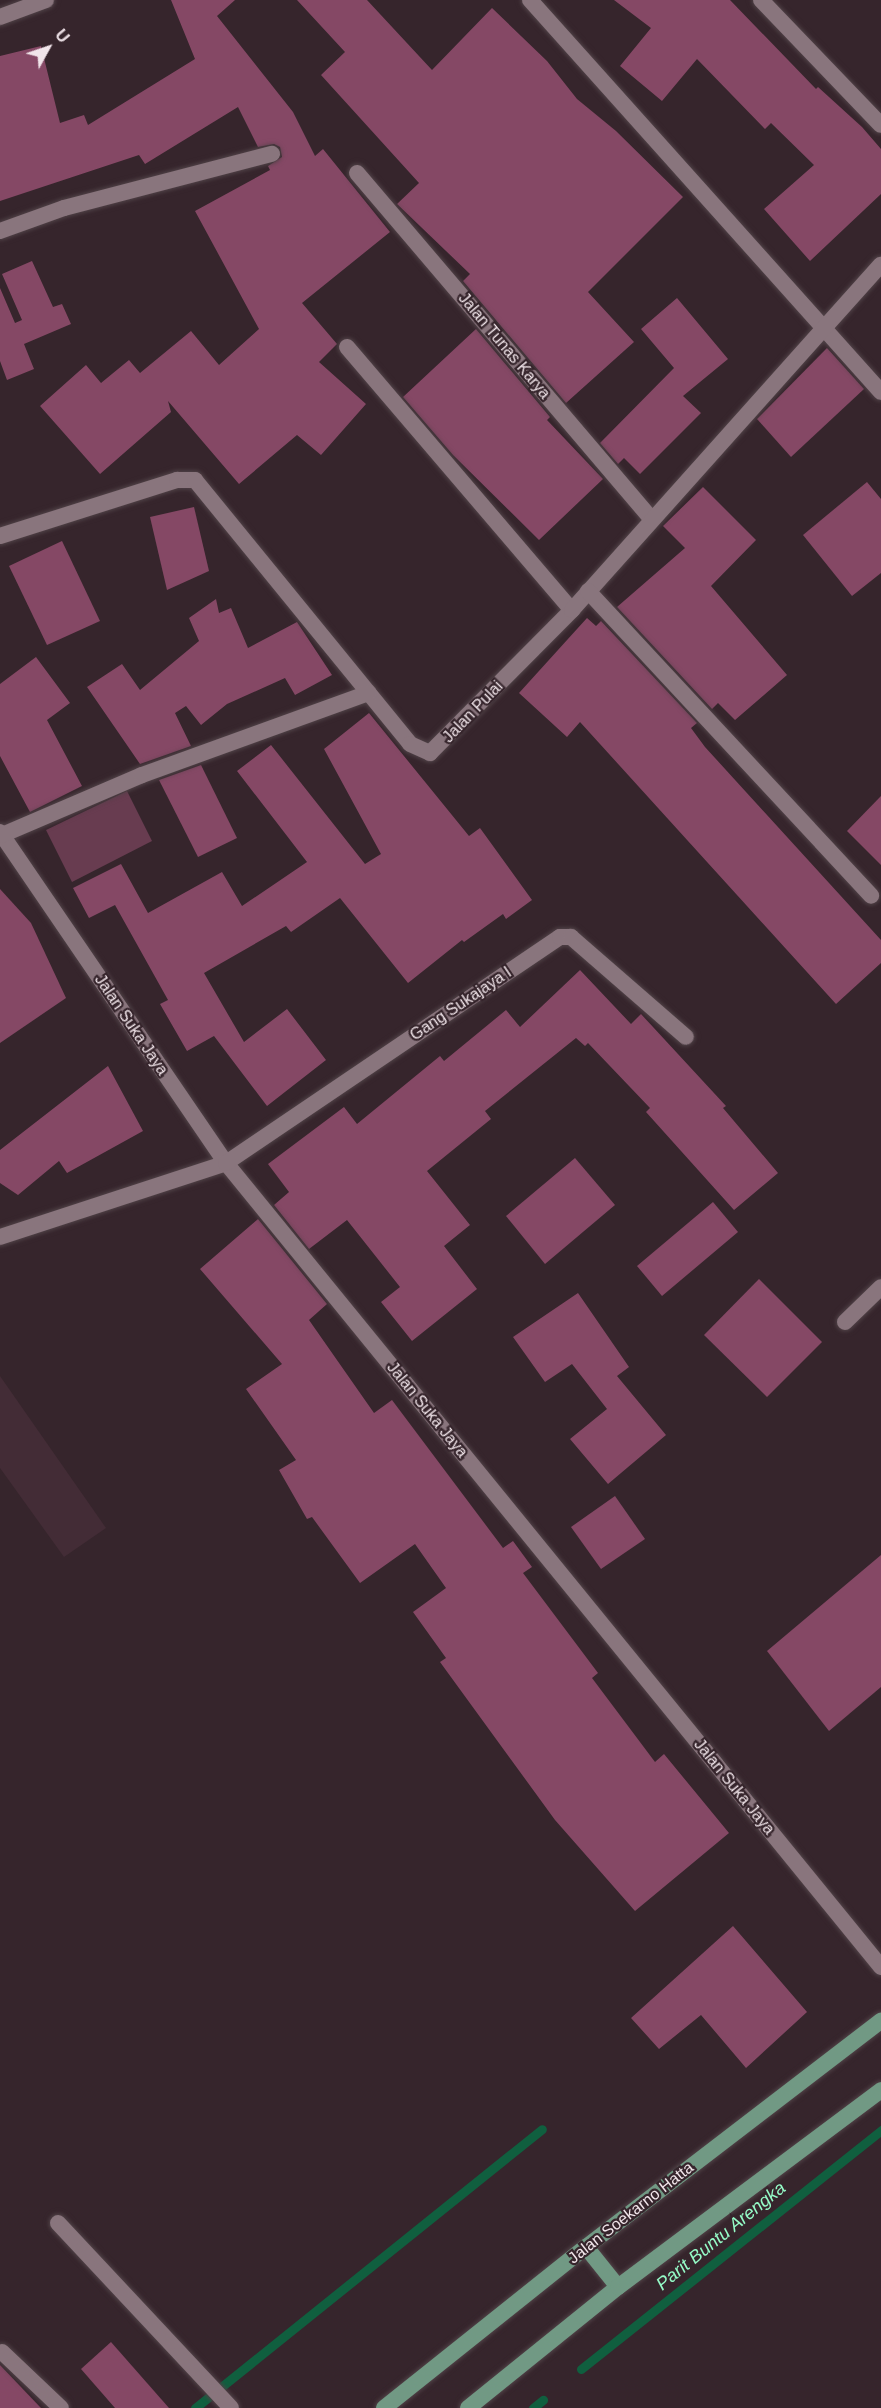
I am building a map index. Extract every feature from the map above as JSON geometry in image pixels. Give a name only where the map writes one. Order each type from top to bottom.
[{"type":"main road","name":"Jalan Soekarno Hatta","points":[[384,2408],[586,2247],[881,2021]]},
{"type":"main road","points":[[468,2408],[618,2287],[881,2090]]},
{"type":"main road","points":[[586,2247],[618,2287]]},
{"type":"street","points":[[0,17],[46,0]]},
{"type":"street","points":[[530,0],[881,392]]},
{"type":"street","points":[[761,0],[881,125]]},
{"type":"street","points":[[0,231],[64,208],[272,154]]},
{"type":"street","name":"Jalan Tunas Karya","points":[[357,173],[651,519]]},
{"type":"street","name":"Jalan Pulai","points":[[0,536],[177,480],[195,480],[410,744],[430,753],[572,610],[651,519],[825,330],[881,265]]},
{"type":"street","points":[[347,347],[572,610]]},
{"type":"street","points":[[588,591],[871,896]]},
{"type":"street","points":[[1,834],[142,775],[369,693]]},
{"type":"street","name":"Jalan Suka Jaya","points":[[1,834],[226,1163],[881,1967]]},
{"type":"street","name":"Gang Sukajaya I","points":[[0,1237],[226,1163],[560,936],[571,937],[686,1037]]},
{"type":"street","points":[[845,1322],[881,1287]]},
{"type":"street","points":[[58,2223],[231,2408]]},
{"type":"street","points":[[2,2352],[61,2408]]},
{"type":"shaded area","points":[[127,791],[152,841],[72,882],[46,830]]},
{"type":"shaded area","points":[[0,1376],[106,1528],[64,1557],[0,1468]]},
{"type":"building","points":[[171,0],[235,0],[217,16],[293,112],[315,156],[323,149],[390,232],[302,303],[337,344],[319,362],[366,404],[321,455],[297,435],[239,484],[168,401],[171,412],[100,474],[40,406],[86,365],[101,383],[129,360],[140,373],[191,331],[219,365],[259,329],[195,211],[270,170],[268,166],[282,157],[280,147],[274,144],[258,147],[238,107],[145,164],[139,155],[0,201],[0,56],[41,46],[60,123],[84,115],[88,125],[195,59]]},
{"type":"building","points":[[297,0],[367,0],[432,70],[492,8],[547,61],[577,99],[616,131],[683,197],[588,292],[634,342],[566,403],[463,281],[470,274],[397,204],[419,183],[321,75],[345,52]]},
{"type":"building","points":[[614,0],[730,0],[816,89],[818,87],[862,127],[881,149],[881,194],[810,261],[764,209],[814,165],[771,123],[765,129],[697,59],[662,101],[620,66],[651,28]]},
{"type":"building","points":[[32,261],[53,307],[62,304],[71,324],[24,344],[34,369],[7,380],[0,361],[0,288],[15,323],[22,320],[2,274]]},
{"type":"building","points":[[677,298],[728,359],[683,396],[701,413],[640,474],[624,458],[618,464],[600,443],[674,368],[641,329]]},
{"type":"building","points":[[476,329],[550,417],[547,420],[603,479],[539,540],[453,455],[403,397]]},
{"type":"building","points":[[827,348],[864,389],[791,457],[757,419]]},
{"type":"building","points":[[867,482],[881,499],[881,573],[852,596],[803,535]]},
{"type":"building","points":[[703,487],[756,540],[711,586],[787,675],[735,720],[718,703],[712,709],[617,607],[685,548],[663,526]]},
{"type":"building","points":[[194,507],[209,571],[167,590],[150,517]]},
{"type":"building","points":[[62,541],[100,621],[47,645],[9,566]]},
{"type":"building","points":[[216,599],[219,613],[231,608],[248,648],[297,622],[332,675],[295,695],[285,678],[227,704],[201,725],[186,706],[175,713],[191,746],[140,764],[87,687],[122,664],[140,690],[199,641],[189,618]]},
{"type":"building","points":[[587,618],[596,626],[601,621],[697,723],[691,728],[705,747],[881,940],[881,963],[836,1004],[580,722],[567,737],[519,693]]},
{"type":"building","points":[[36,657],[70,703],[47,720],[82,786],[30,812],[0,756],[0,684]]},
{"type":"building","points":[[369,713],[469,836],[480,828],[532,900],[506,919],[503,914],[464,942],[462,940],[408,983],[340,898],[291,932],[286,926],[204,973],[244,1042],[287,1009],[326,1060],[267,1106],[214,1036],[187,1051],[160,1004],[168,1000],[115,905],[89,918],[73,888],[121,864],[148,913],[222,872],[242,906],[307,862],[237,771],[271,745],[365,864],[381,854],[324,749]]},
{"type":"building","points":[[201,765],[237,838],[198,857],[159,780]]},
{"type":"building","points":[[881,796],[881,865],[847,831]]},
{"type":"building","points":[[0,889],[31,923],[66,998],[0,1043]]},
{"type":"building","points":[[580,970],[631,1024],[641,1014],[726,1106],[723,1108],[778,1173],[734,1210],[646,1112],[650,1108],[588,1043],[585,1046],[576,1038],[485,1111],[491,1119],[427,1171],[470,1225],[444,1246],[477,1289],[412,1341],[381,1302],[400,1287],[347,1220],[309,1249],[274,1205],[289,1192],[268,1164],[344,1107],[357,1124],[440,1056],[444,1061],[506,1010],[520,1027]]},
{"type":"building","points":[[108,1066],[143,1131],[67,1173],[59,1161],[18,1195],[0,1183],[0,1150]]},
{"type":"building","points":[[575,1158],[615,1205],[545,1264],[506,1216]]},
{"type":"building","points":[[713,1202],[738,1232],[662,1296],[637,1266]]},
{"type":"building","points":[[258,1219],[327,1304],[309,1320],[374,1413],[392,1400],[503,1548],[513,1541],[532,1567],[523,1573],[598,1673],[592,1678],[655,1762],[664,1754],[729,1833],[635,1911],[555,1820],[440,1662],[446,1658],[413,1612],[446,1588],[415,1544],[360,1583],[312,1517],[307,1519],[279,1470],[296,1460],[246,1389],[282,1364],[200,1269]]},
{"type":"building","points":[[759,1279],[822,1342],[767,1397],[704,1335]]},
{"type":"building","points":[[578,1293],[629,1367],[617,1376],[666,1435],[608,1484],[570,1439],[607,1409],[572,1364],[545,1382],[513,1337]]},
{"type":"building","points":[[615,1496],[645,1539],[601,1569],[571,1527]]},
{"type":"building","points":[[881,1555],[881,1687],[829,1731],[767,1651]]},
{"type":"building","points":[[733,1926],[807,2012],[746,2068],[701,2015],[659,2049],[631,2018]]},
{"type":"building","points":[[111,2342],[169,2408],[115,2408],[81,2369]]},
{"type":"building","points":[[0,2365],[41,2408],[0,2408]]},
{"type":"waterway","points":[[195,2408],[542,2129]]},
{"type":"waterway","name":"Parit Buntu Arengka","points":[[581,2369],[881,2130]]},
{"type":"waterway","name":"Parit Buntu Arengka","points":[[533,2408],[543,2400]]}]
